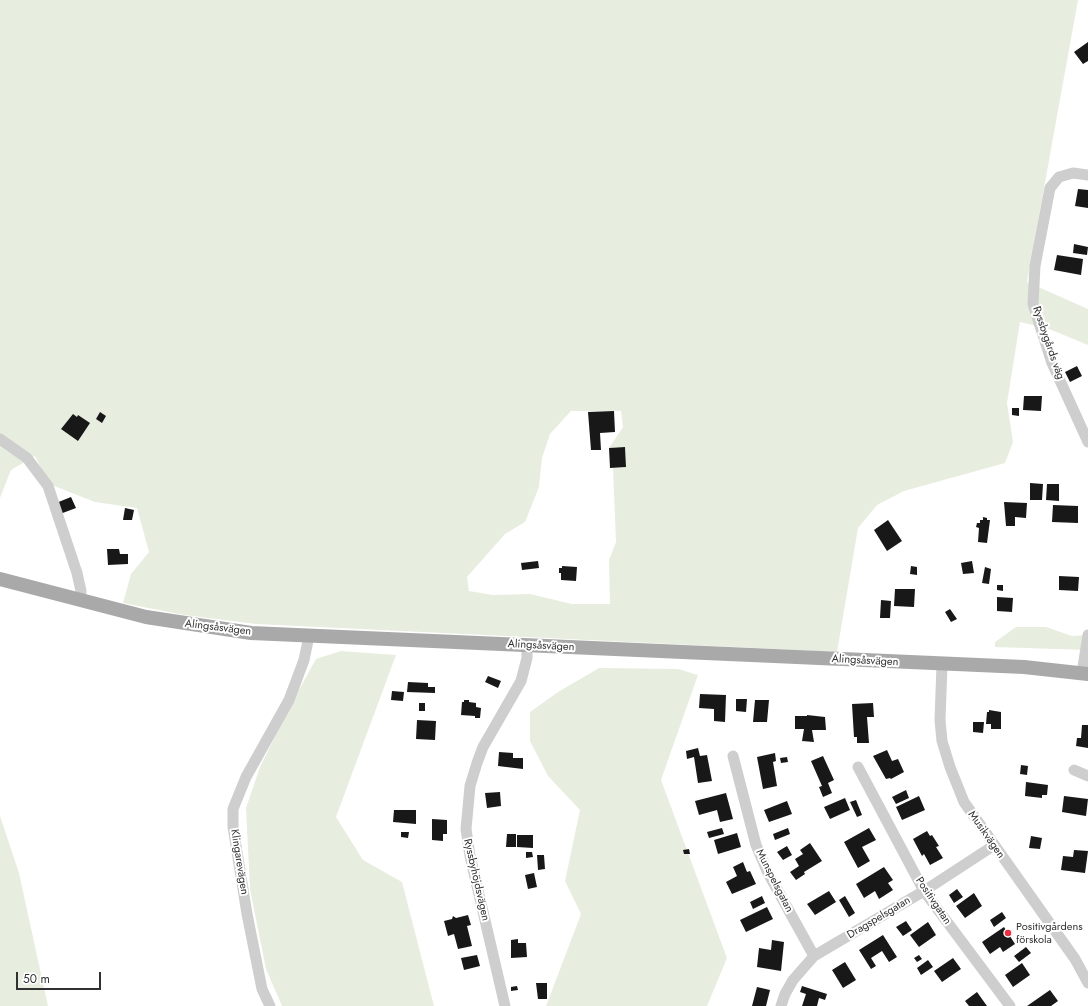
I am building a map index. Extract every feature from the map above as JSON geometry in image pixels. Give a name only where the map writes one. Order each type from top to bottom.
[{"type":"main road","name":"Alingsåsvägen","points":[[0,579],[121,611],[172,622],[251,633],[942,665],[1024,667],[1085,673]]},
{"type":"street","name":"Ryssbygårds väg","points":[[1088,175],[1073,173],[1059,177],[1050,188],[1035,266],[1033,304],[1052,363],[1088,442]]},
{"type":"street","points":[[0,439],[27,458],[48,486],[79,578],[81,591],[80,599]]},
{"type":"street","points":[[1085,673],[1088,635]]},
{"type":"street","name":"Klingarevägen","points":[[270,1006],[262,988],[247,914],[233,828],[233,809],[246,776],[289,700],[304,660],[309,636]]},
{"type":"street","name":"Ryssbyhöjdsvägen","points":[[505,1006],[470,856],[466,829],[470,786],[477,763],[483,747],[521,681],[527,658],[527,646]]},
{"type":"street","name":"Musikvägen","points":[[942,665],[940,720],[942,741],[950,767],[964,802],[993,846],[1075,959],[1088,983]]},
{"type":"street","name":"Munspelsgatan","points":[[733,756],[756,845],[768,873],[814,956]]},
{"type":"street","name":"Positivgatan","points":[[858,767],[924,891],[1010,1006]]},
{"type":"street","points":[[1074,770],[1088,776]]},
{"type":"street","name":"Dragspelsgatan","points":[[782,1006],[785,994],[794,980],[814,956],[924,891],[993,846]]},
{"type":"green space","points":[[0,0],[1078,0],[1027,282],[1088,309],[1088,345],[1049,329],[1020,322],[1007,403],[1013,442],[1005,463],[904,491],[877,505],[858,528],[837,652],[256,624],[184,615],[123,603],[131,574],[149,552],[137,508],[95,502],[49,484],[35,456],[11,470],[0,498]],"holes":[[[571,411],[621,411],[623,427],[609,448],[625,447],[626,467],[613,468],[616,542],[609,560],[610,604],[572,604],[530,594],[493,595],[469,591],[467,577],[505,534],[525,522],[539,487],[542,458],[550,434]]]},
{"type":"green space","points":[[1016,627],[1046,627],[1072,636],[1088,635],[1088,650],[995,647],[995,642]]},
{"type":"green space","points":[[341,651],[396,655],[336,817],[363,860],[402,882],[434,1006],[282,1006],[266,969],[250,889],[246,808],[260,767],[291,704],[316,659]]},
{"type":"green space","points":[[599,668],[678,669],[698,675],[661,780],[727,958],[707,1006],[546,1006],[581,914],[565,881],[580,810],[548,776],[530,741],[530,712],[558,692]]},
{"type":"green space","points":[[0,816],[19,873],[48,1006],[0,1006]]},
{"type":"building","points":[[1088,42],[1088,61],[1083,64],[1074,52]]},
{"type":"building","points":[[1078,189],[1088,190],[1088,208],[1075,206]]},
{"type":"building","points":[[1074,244],[1088,247],[1087,255],[1073,253]]},
{"type":"building","points":[[1057,255],[1083,259],[1081,275],[1054,270]]},
{"type":"building","points":[[1077,366],[1082,376],[1070,382],[1065,372]]},
{"type":"building","points":[[1024,396],[1042,396],[1041,411],[1023,410]]},
{"type":"building","points":[[1012,408],[1019,408],[1019,416],[1012,415]]},
{"type":"building","points":[[614,411],[615,432],[600,433],[601,450],[591,450],[588,412]]},
{"type":"building","points":[[100,412],[106,416],[102,423],[96,419]]},
{"type":"building","points":[[73,414],[77,417],[78,415],[90,423],[78,441],[61,429]]},
{"type":"building","points":[[625,447],[626,467],[610,468],[609,448]]},
{"type":"building","points":[[1030,483],[1043,484],[1042,500],[1030,500]]},
{"type":"building","points":[[1047,484],[1059,484],[1059,501],[1046,500]]},
{"type":"building","points":[[71,497],[76,508],[60,514],[56,503]]},
{"type":"building","points":[[1004,502],[1027,503],[1026,518],[1015,517],[1015,526],[1006,526]]},
{"type":"building","points":[[1053,505],[1078,506],[1078,523],[1052,522]]},
{"type":"building","points":[[125,508],[134,510],[132,520],[123,520]]},
{"type":"building","points":[[983,517],[990,520],[987,543],[978,542],[979,528],[976,527],[977,523],[980,523],[980,520],[983,520]]},
{"type":"building","points":[[888,520],[902,541],[887,551],[874,530]]},
{"type":"building","points":[[107,549],[119,549],[120,554],[128,554],[128,564],[108,565]]},
{"type":"building","points":[[538,561],[539,568],[522,570],[521,563]]},
{"type":"building","points":[[972,561],[974,573],[963,574],[961,563]]},
{"type":"building","points":[[562,566],[577,567],[576,581],[561,580],[559,568],[562,568]]},
{"type":"building","points":[[911,566],[917,567],[917,575],[910,574]]},
{"type":"building","points":[[985,567],[991,569],[989,584],[982,583]]},
{"type":"building","points":[[1059,576],[1079,577],[1078,591],[1059,590]]},
{"type":"building","points":[[997,585],[1003,585],[1003,591],[997,590]]},
{"type":"building","points":[[895,589],[915,589],[914,607],[894,606]]},
{"type":"building","points":[[997,597],[1013,598],[1012,612],[997,611]]},
{"type":"building","points":[[881,600],[891,601],[890,618],[880,618]]},
{"type":"building","points":[[950,609],[957,619],[951,622],[945,612]]},
{"type":"building","points":[[488,676],[501,681],[498,688],[485,682]]},
{"type":"building","points":[[408,682],[428,683],[428,687],[435,687],[435,693],[407,692]]},
{"type":"building","points":[[392,691],[404,692],[403,701],[391,700]]},
{"type":"building","points":[[700,694],[726,695],[725,722],[714,721],[714,709],[699,708]]},
{"type":"building","points":[[736,699],[747,699],[746,712],[736,711]]},
{"type":"building","points":[[464,700],[469,700],[469,702],[476,703],[476,707],[481,708],[480,718],[461,715],[462,702],[464,702]]},
{"type":"building","points":[[755,700],[769,700],[767,722],[753,722]]},
{"type":"building","points":[[419,703],[425,703],[425,711],[419,711]]},
{"type":"building","points":[[873,703],[874,717],[867,717],[869,743],[857,743],[857,737],[854,737],[852,704]]},
{"type":"building","points":[[989,710],[1001,712],[1001,729],[991,729],[991,724],[986,724],[987,712],[989,712]]},
{"type":"building","points":[[807,715],[825,717],[826,730],[812,730],[814,742],[802,741],[804,729],[795,729],[795,716]]},
{"type":"building","points":[[417,720],[436,721],[435,740],[416,739]]},
{"type":"building","points":[[973,722],[984,722],[983,733],[973,732]]},
{"type":"building","points":[[1082,725],[1088,725],[1088,748],[1076,746],[1077,738],[1081,738]]},
{"type":"building","points":[[698,748],[700,756],[707,755],[712,781],[698,783],[694,757],[687,759],[686,751]]},
{"type":"building","points":[[887,750],[892,761],[898,759],[904,772],[891,779],[886,779],[873,756]]},
{"type":"building","points":[[499,752],[513,753],[513,758],[523,758],[523,769],[498,766]]},
{"type":"building","points":[[775,753],[776,761],[773,762],[777,786],[763,789],[757,757]]},
{"type":"building","points":[[823,756],[834,780],[828,783],[832,793],[823,797],[819,787],[822,786],[811,761]]},
{"type":"building","points":[[787,757],[788,762],[781,763],[780,758]]},
{"type":"building","points":[[1021,765],[1028,766],[1027,775],[1020,774]]},
{"type":"building","points":[[1026,782],[1048,785],[1047,795],[1042,795],[1042,798],[1025,796]]},
{"type":"building","points":[[906,790],[909,798],[896,804],[892,797]]},
{"type":"building","points":[[500,792],[501,806],[487,808],[485,793]]},
{"type":"building","points":[[726,793],[733,819],[720,822],[717,810],[699,815],[695,801]]},
{"type":"building","points":[[919,796],[925,810],[902,820],[896,807]]},
{"type":"building","points":[[1064,796],[1088,799],[1086,816],[1062,812]]},
{"type":"building","points":[[845,798],[850,810],[830,819],[824,807]]},
{"type":"building","points":[[856,800],[862,815],[857,817],[850,802]]},
{"type":"building","points":[[787,801],[792,814],[769,822],[764,810]]},
{"type":"building","points":[[394,810],[416,810],[416,824],[393,822]]},
{"type":"building","points":[[432,819],[447,820],[447,834],[443,834],[443,841],[432,840]]},
{"type":"building","points":[[722,828],[724,834],[709,838],[707,832]]},
{"type":"building","points":[[788,828],[790,834],[775,840],[773,834]]},
{"type":"building","points":[[869,828],[876,840],[862,847],[870,861],[858,868],[844,842]]},
{"type":"building","points":[[927,831],[930,836],[932,835],[939,846],[936,847],[943,858],[930,865],[924,854],[922,856],[913,839]]},
{"type":"building","points":[[401,832],[409,832],[408,838],[401,837]]},
{"type":"building","points":[[737,833],[741,847],[718,854],[714,840]]},
{"type":"building","points":[[507,834],[516,834],[516,847],[506,847]]},
{"type":"building","points":[[517,835],[533,835],[533,848],[517,847]]},
{"type":"building","points":[[1031,836],[1042,838],[1040,849],[1029,848]]},
{"type":"building","points":[[810,843],[822,861],[804,872],[805,874],[796,880],[790,872],[799,866],[795,859],[803,854],[800,850]]},
{"type":"building","points":[[787,846],[792,855],[783,860],[777,852]]},
{"type":"building","points":[[689,849],[690,854],[684,854],[683,850]]},
{"type":"building","points":[[1074,850],[1088,851],[1085,873],[1061,870],[1063,856],[1073,857]]},
{"type":"building","points":[[526,852],[532,852],[533,857],[526,858]]},
{"type":"building","points":[[537,855],[544,855],[545,869],[538,870]]},
{"type":"building","points":[[743,862],[747,872],[750,871],[756,884],[732,894],[726,882],[737,876],[733,867]]},
{"type":"building","points":[[884,867],[893,880],[888,883],[893,890],[879,899],[875,891],[864,898],[856,884]]},
{"type":"building","points":[[534,873],[537,887],[528,889],[525,875]]},
{"type":"building","points":[[957,889],[963,897],[954,903],[949,895]]},
{"type":"building","points":[[829,891],[836,902],[815,915],[807,904]]},
{"type":"building","points":[[974,893],[982,906],[965,918],[956,906]]},
{"type":"building","points":[[762,896],[765,903],[753,909],[750,902]]},
{"type":"building","points":[[845,896],[855,913],[849,917],[839,900]]},
{"type":"building","points":[[767,907],[773,919],[746,932],[740,920]]},
{"type":"building","points":[[1002,912],[1006,918],[994,927],[990,920]]},
{"type":"building","points":[[468,915],[471,925],[467,926],[472,946],[458,949],[454,934],[448,936],[444,921],[452,919],[453,916],[456,918]]},
{"type":"building","points":[[906,921],[912,930],[903,936],[896,927]]},
{"type":"building","points":[[928,922],[936,935],[919,947],[910,935]]},
{"type":"building","points":[[1004,927],[1015,944],[1003,952],[1000,947],[990,954],[982,942]]},
{"type":"building","points":[[883,935],[897,957],[889,962],[882,951],[871,958],[876,966],[871,969],[859,950]]},
{"type":"building","points":[[518,939],[518,943],[526,943],[527,957],[511,958],[511,940]]},
{"type":"building","points":[[772,940],[784,942],[781,971],[757,967],[759,948],[771,950]]},
{"type":"building","points":[[1026,947],[1031,953],[1019,962],[1014,956]]},
{"type":"building","points":[[477,955],[480,966],[464,970],[461,958]]},
{"type":"building","points":[[919,955],[922,959],[917,962],[914,958]]},
{"type":"building","points":[[953,958],[961,969],[942,982],[934,971]]},
{"type":"building","points":[[928,960],[933,967],[921,975],[917,968]]},
{"type":"building","points":[[845,962],[856,980],[843,988],[832,970]]},
{"type":"building","points":[[1022,963],[1030,975],[1013,987],[1005,975]]},
{"type":"building","points":[[536,983],[547,983],[547,999],[538,999]]},
{"type":"building","points":[[517,986],[518,990],[511,991],[511,987]]},
{"type":"building","points":[[802,986],[827,994],[825,1000],[819,998],[817,1006],[802,1006],[806,994],[800,992]]},
{"type":"building","points":[[757,987],[770,990],[766,1006],[752,1006]]},
{"type":"building","points":[[1050,990],[1058,1001],[1051,1006],[1027,1006]]},
{"type":"building","points":[[977,992],[987,1006],[969,1006],[965,1001]]},
{"type":"place","name":"Positivgårdens förskola","points":[[1008,933]]}]
